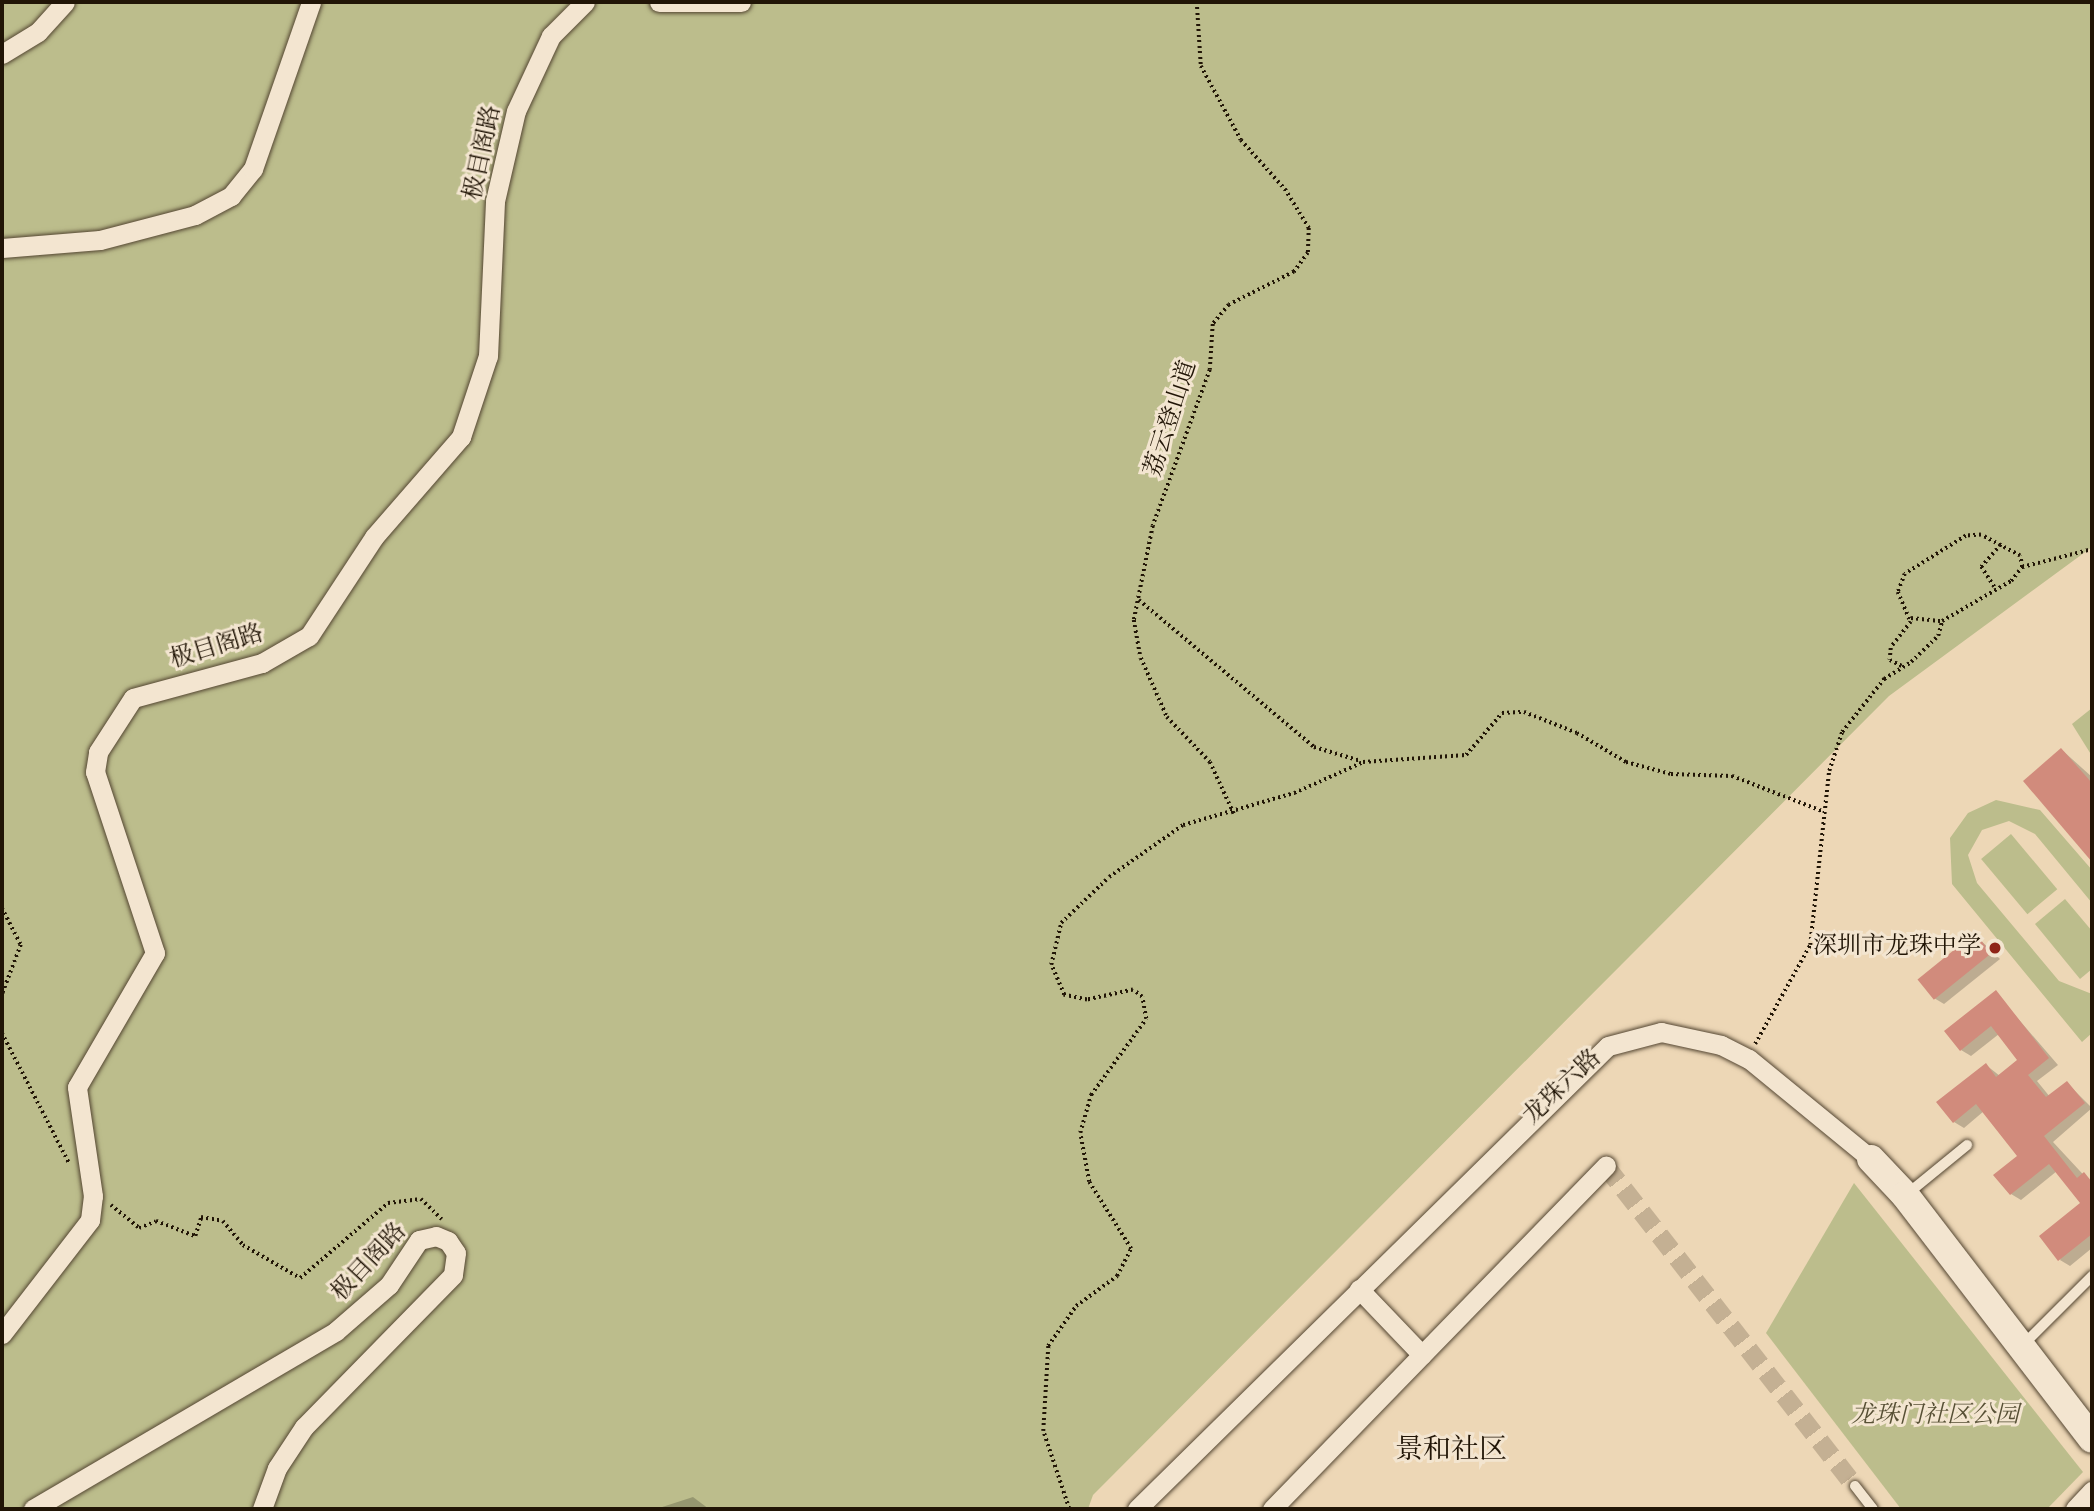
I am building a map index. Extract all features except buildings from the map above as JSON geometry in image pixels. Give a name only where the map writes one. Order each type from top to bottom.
[{"type":"street","points":[[2,54],[38,32],[65,2]]},
{"type":"street","points":[[2,248],[100,240],[195,215],[231,196],[256,161],[311,2]]},
{"type":"street","name":"极目阁路","points":[[2,1334],[80,1240],[93,1196],[76,1087],[155,953],[95,772],[98,752],[133,698],[262,663],[309,636],[374,537],[461,437],[488,356],[495,201],[516,111],[551,36],[584,2]]},
{"type":"street","points":[[659,2],[741,2]]},
{"type":"street","name":"龙珠六路","points":[[1138,1509],[1608,1046],[1661,1032],[1721,1045],[1749,1059],[1871,1159],[1905,1195],[2092,1439]]},
{"type":"street","points":[[1272,1509],[1606,1166]]},
{"type":"street","name":"极目阁路","points":[[33,1509],[352,1320],[389,1285],[419,1240],[436,1236],[448,1241],[456,1253],[453,1275],[304,1427],[277,1468],[262,1509]]},
{"type":"street","points":[[1359,1289],[1422,1355]]},
{"type":"street","points":[[2075,1509],[2092,1491]]},
{"type":"lane","points":[[1905,1195],[1967,1145]]},
{"type":"lane","points":[[2022,1347],[2092,1276]]},
{"type":"lane","points":[[1855,1486],[1873,1509]]},
{"type":"path","name":"荔云登山道","points":[[1197,2],[1201,66],[1241,140],[1285,188],[1309,228],[1307,253],[1294,272],[1229,305],[1213,324],[1210,370],[1153,527],[1135,620],[1141,658],[1167,717],[1210,762],[1234,814]]},
{"type":"path","points":[[1911,618],[1898,592],[1905,574],[1966,536],[2003,543],[2020,556],[2022,567]]},
{"type":"path","points":[[1994,587],[1981,567],[2003,543]]},
{"type":"path","points":[[1911,618],[1942,621],[1994,587],[2011,581],[2022,567],[2092,550]]},
{"type":"path","points":[[1139,600],[1314,747],[1363,762]]},
{"type":"path","points":[[1902,666],[1890,660],[1891,648],[1911,618]]},
{"type":"path","points":[[1749,1059],[1810,945],[1822,811],[1842,732],[1902,666],[1938,636],[1942,621]]},
{"type":"path","points":[[1069,1509],[1043,1431],[1048,1346],[1076,1306],[1117,1276],[1131,1249],[1089,1182],[1080,1133],[1091,1095],[1146,1019],[1142,997],[1133,990],[1087,1000],[1064,995],[1051,965],[1061,923],[1109,877],[1183,825],[1234,814],[1363,762],[1465,755],[1491,721],[1524,712],[1626,762],[1671,774],[1732,776],[1822,811]]},
{"type":"path","points":[[2,908],[21,945],[2,995]]},
{"type":"path","points":[[2,1033],[76,1172]]},
{"type":"path","points":[[93,1196],[139,1228],[156,1221],[195,1236],[201,1217],[223,1221],[243,1245],[300,1278],[388,1203],[421,1199],[442,1220],[448,1241]]},
{"type":"green space","points":[[2,2],[2092,2],[2092,547],[1889,696],[1093,1495],[1088,1509],[2,1509]]},
{"type":"green space","points":[[2092,708],[2092,756],[2072,724]]},
{"type":"green space","points":[[1996,800],[2040,810],[2092,870],[2092,903],[2035,834],[2009,821],[1982,830],[1968,855],[1977,883],[2059,981],[2092,994],[2092,1033],[2082,1042],[1952,884],[1950,838],[1968,813]]},
{"type":"green space","points":[[2011,834],[2057,889],[2027,914],[1981,859]]},
{"type":"green space","points":[[2065,899],[2092,931],[2092,969],[2080,979],[2035,924]]},
{"type":"green space","name":"龙珠门社区公园","points":[[1854,1183],[2083,1472],[2047,1509],[1901,1509],[1766,1333]]},
{"type":"tunnel","points":[[1606,1166],[1855,1486]]},
{"type":"place","name":"深圳市龙珠中学","points":[[1995,948]]},
{"type":"district","name":"景和社区","points":[[1451,1451]]}]
